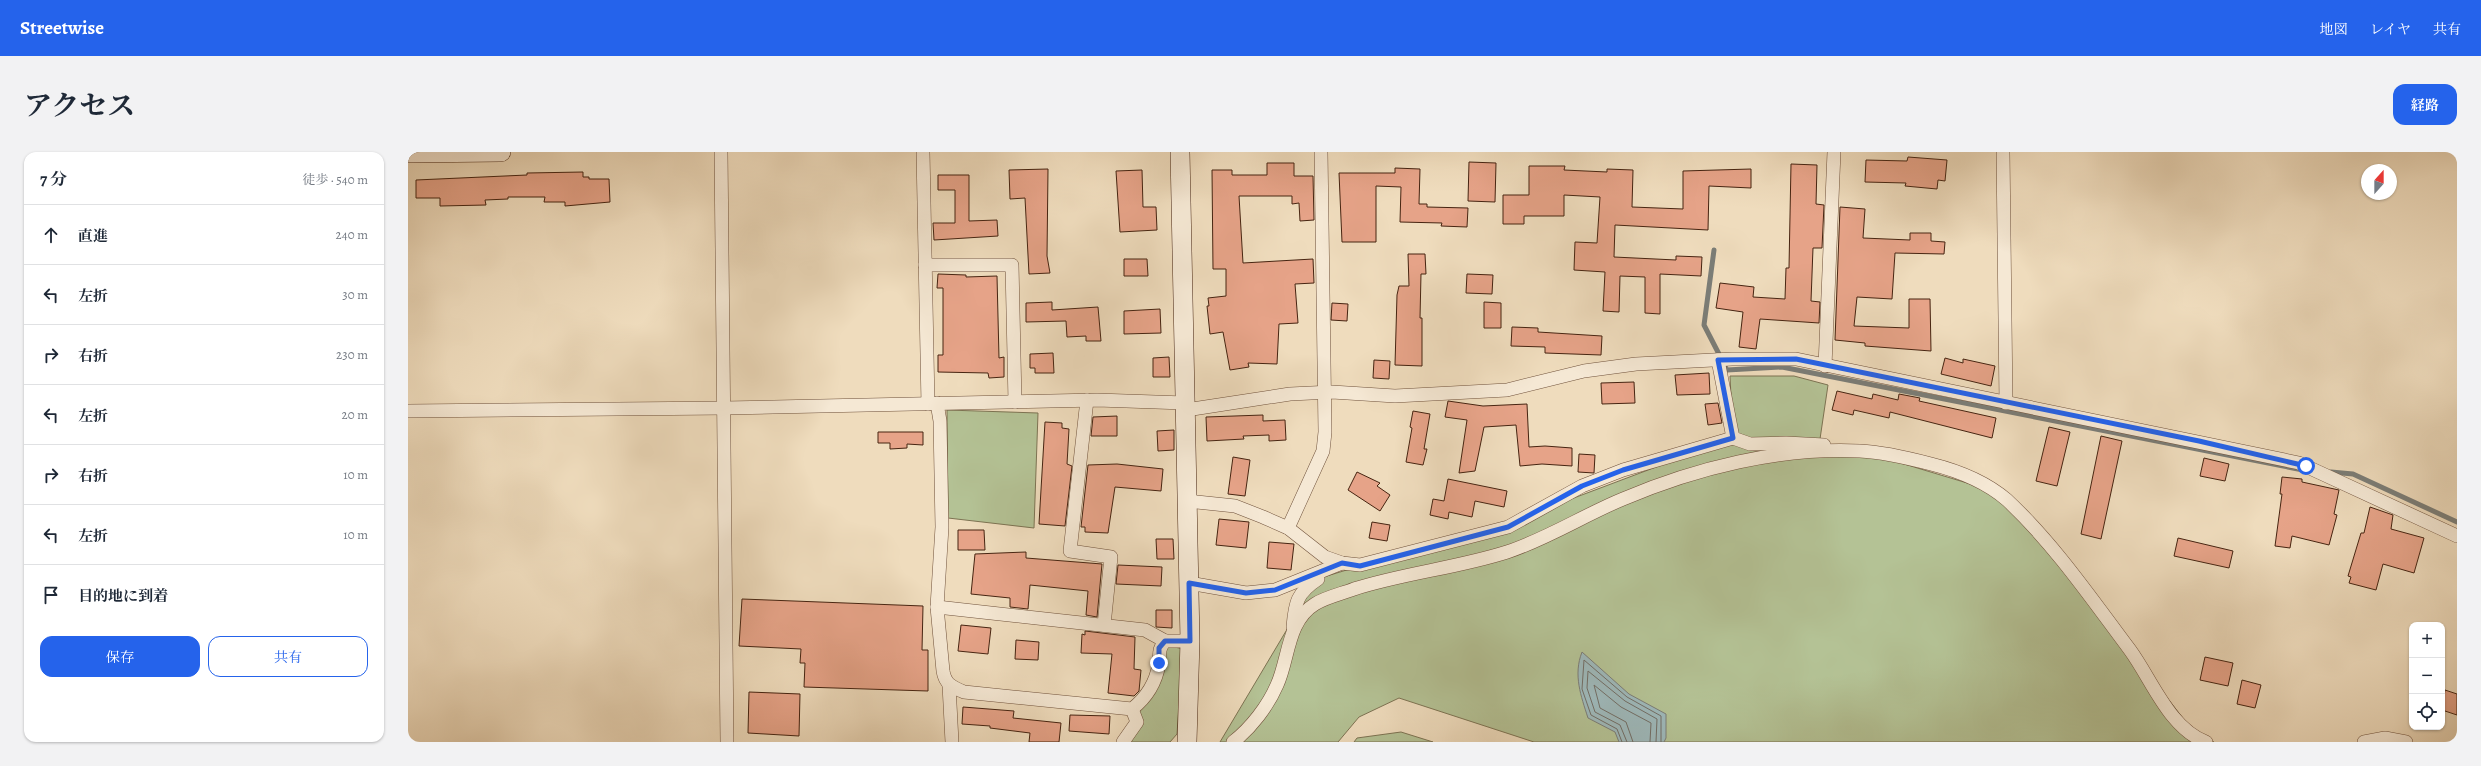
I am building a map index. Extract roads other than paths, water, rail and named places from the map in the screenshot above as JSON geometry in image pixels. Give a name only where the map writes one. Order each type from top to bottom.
[{"type":"street","points":[[408,153],[501,152]]},
{"type":"street","points":[[721,152],[725,408],[727,742]]},
{"type":"street","points":[[923,152],[925,265],[933,403],[940,421],[942,527],[937,607],[944,680],[949,685],[964,692],[1132,709],[1142,701],[1156,678],[1159,648],[1165,641]]},
{"type":"street","points":[[1180,152],[1190,641],[1187,742]]},
{"type":"street","points":[[1288,528],[1323,451],[1325,432],[1323,392],[1321,152]]},
{"type":"street","points":[[1826,366],[1834,152]]},
{"type":"street","points":[[2003,152],[2006,403]]},
{"type":"street","points":[[925,265],[1012,265],[1015,402]]},
{"type":"street","points":[[408,411],[725,408],[1087,400],[1186,406],[1290,394],[1323,392],[1395,396],[1507,390],[1584,371],[1628,365],[1718,360],[1796,359],[2299,463],[2457,536]]},
{"type":"street","points":[[1718,360],[1733,438]]},
{"type":"street","points":[[1087,400],[1070,551],[1111,557],[1104,625]]},
{"type":"street","points":[[1187,501],[1235,506],[1288,528],[1325,556],[1342,563],[1360,566],[1508,527],[1582,486],[1623,470],[1733,438],[1750,444],[1815,444],[1912,459],[1951,469],[1989,485],[2052,546],[2133,654],[2173,717],[2200,740],[2206,742]]},
{"type":"street","points":[[1233,742],[1248,731],[1277,685],[1284,658],[1300,618],[1313,605],[1388,578],[1473,563],[1517,549],[1625,498],[1714,468],[1758,459],[1802,453],[1861,451]]},
{"type":"street","points":[[1189,583],[1246,593],[1275,590],[1342,563]]},
{"type":"street","points":[[1293,636],[1295,605],[1303,589],[1342,563]]},
{"type":"street","points":[[937,607],[1145,630],[1165,641],[1190,641]]},
{"type":"street","points":[[949,685],[952,742]]},
{"type":"street","points":[[1123,742],[1137,722],[1132,709]]},
{"type":"street","points":[[2364,742],[2385,738],[2406,742]]},
{"type":"water","points":[[1582,652],[1629,694],[1666,714],[1666,738],[1664,742],[1619,742],[1615,732],[1588,718],[1578,677],[1579,661]]},
{"type":"waterway","points":[[1714,250],[1704,325],[1721,358]]},
{"type":"waterway","points":[[1724,365],[1727,370],[1782,367],[2303,470]]},
{"type":"waterway","points":[[2331,472],[2353,474],[2457,522]]}]
